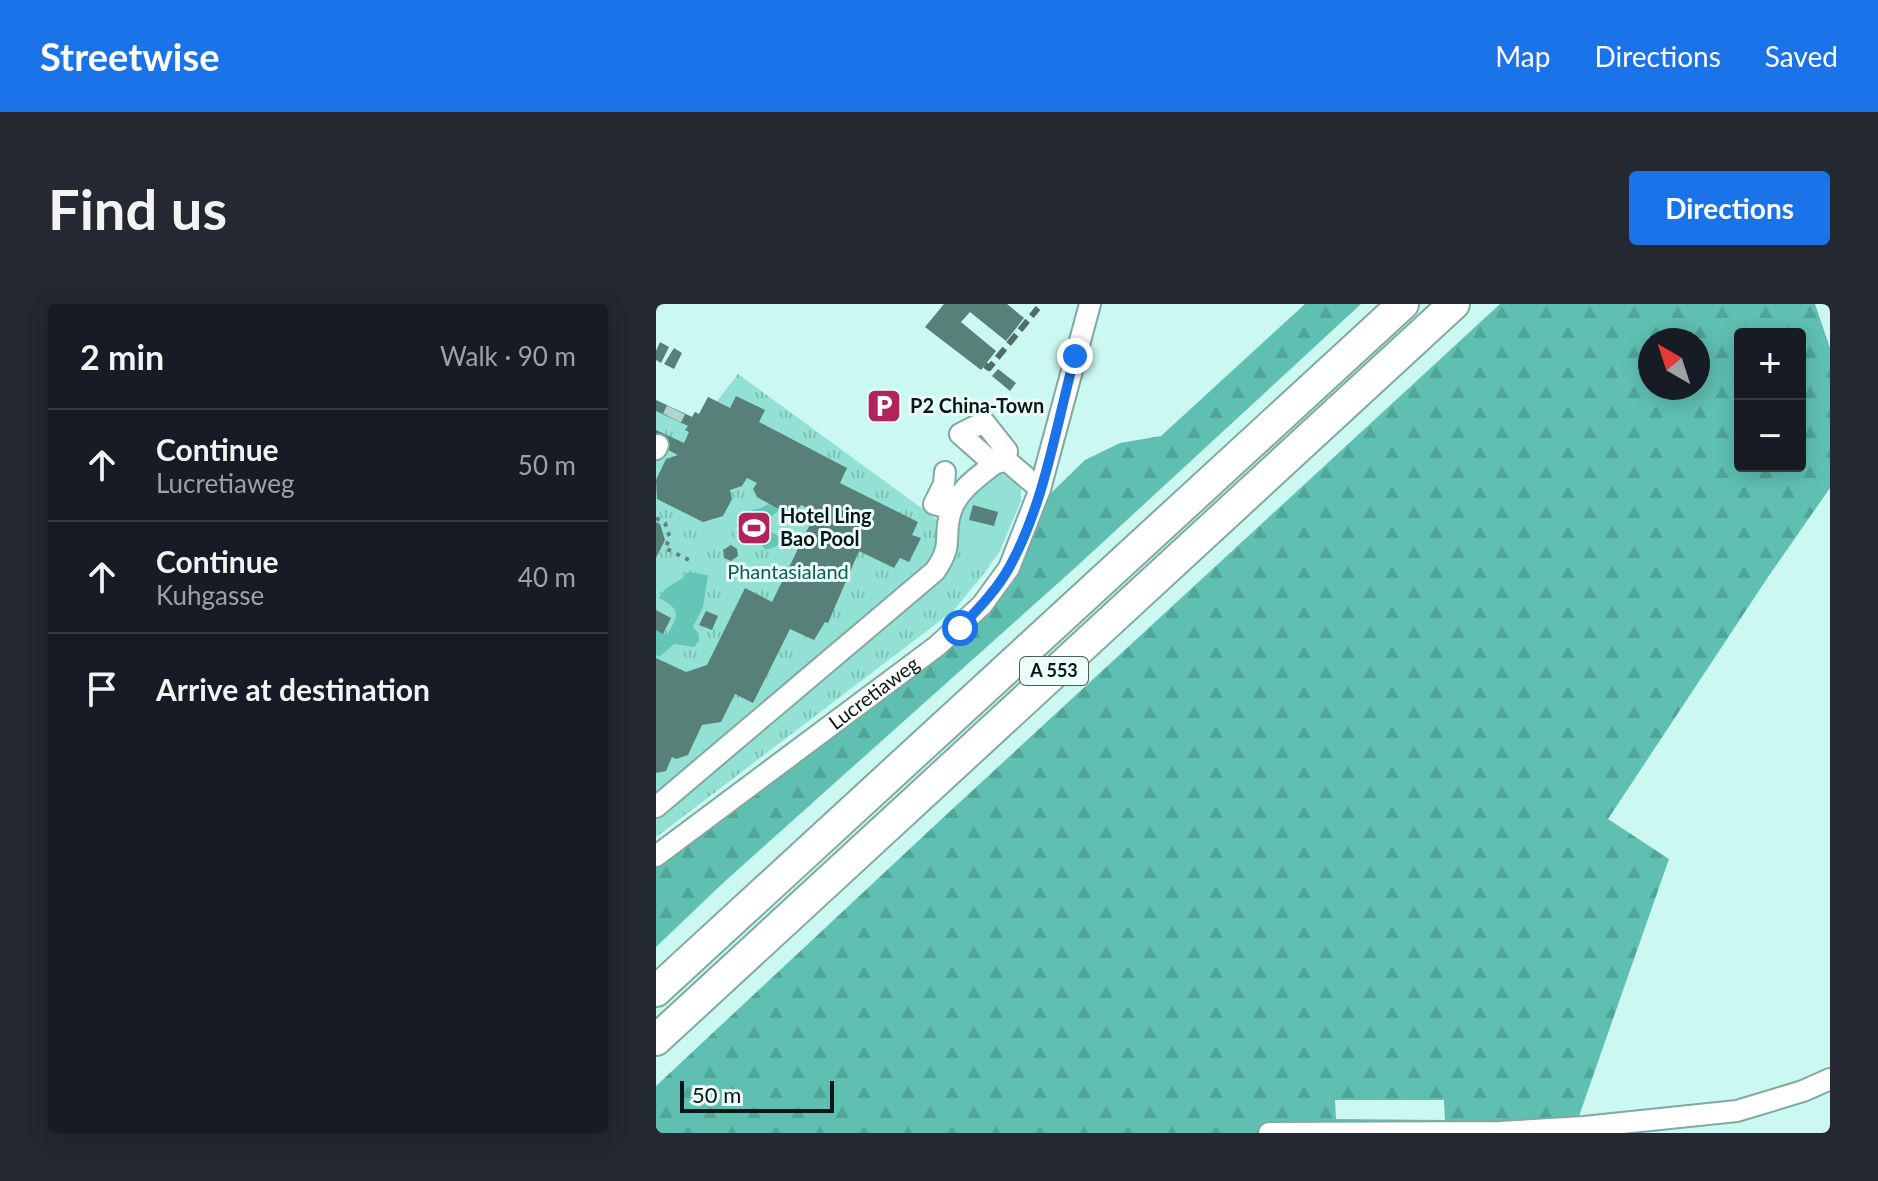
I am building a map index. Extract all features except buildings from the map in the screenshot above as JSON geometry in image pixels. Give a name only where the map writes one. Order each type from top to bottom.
[{"type":"highway","name":"A 553","points":[[656,991],[1403,304]]},
{"type":"highway","name":"A 553","points":[[656,1040],[1454,304]]},
{"type":"street","name":"Lucretiaweg","points":[[656,856],[960,628],[982,605],[1009,568],[1040,489],[1089,305]]},
{"type":"street","points":[[656,807],[935,571],[947,555],[951,509],[967,486],[1000,462],[1040,489]]},
{"type":"street","points":[[945,472],[944,484],[934,504],[951,509]]},
{"type":"street","points":[[1269,1133],[1500,1132],[1584,1127],[1737,1111],[1803,1091],[1830,1079]]},
{"type":"path","points":[[656,518],[665,523],[670,538],[665,548],[689,560]]},
{"type":"green space","points":[[1305,304],[1361,304],[656,947],[656,866],[974,629],[1013,583],[1050,494],[1085,460],[1120,443],[1161,436]]},
{"type":"green space","points":[[1500,304],[1815,304],[1830,348],[1830,488],[1608,819],[1669,859],[1579,1116],[1566,1133],[656,1133],[656,1086]],"holes":[[[1335,1100],[1444,1100],[1445,1120],[1336,1119]]]},
{"type":"green space","name":"Phantasialand","points":[[738,374],[931,515],[990,566],[954,610],[656,837],[656,400],[692,417],[695,412],[699,414],[708,397],[717,401]]},
{"type":"green space","points":[[993,473],[1005,476],[1021,489],[1021,501],[999,553],[954,610],[656,837],[952,558],[958,518],[966,499]]},
{"type":"shaded area","name":"Hotel Ling Bao Pool","points":[[768,504],[780,510],[767,519],[768,530],[780,537],[777,546],[766,550],[751,534],[742,530],[739,520],[741,514]]},
{"type":"shaded area","points":[[688,572],[708,575],[703,607],[693,627],[699,634],[699,641],[694,647],[674,644],[659,657],[656,655],[656,630],[667,635],[676,613],[659,598]]},
{"type":"tunnel","points":[[672,418],[676,410]]},
{"type":"railway","points":[[985,365],[989,368],[1038,308]]},
{"type":"place","name":"P2 China-Town","points":[[884,406]]},
{"type":"place","name":"Hotel Ling Bao Pool","points":[[754,528]]},
{"type":"route","points":[[960,628],[996,588],[1021,544],[1040,489],[1075,356]]}]
